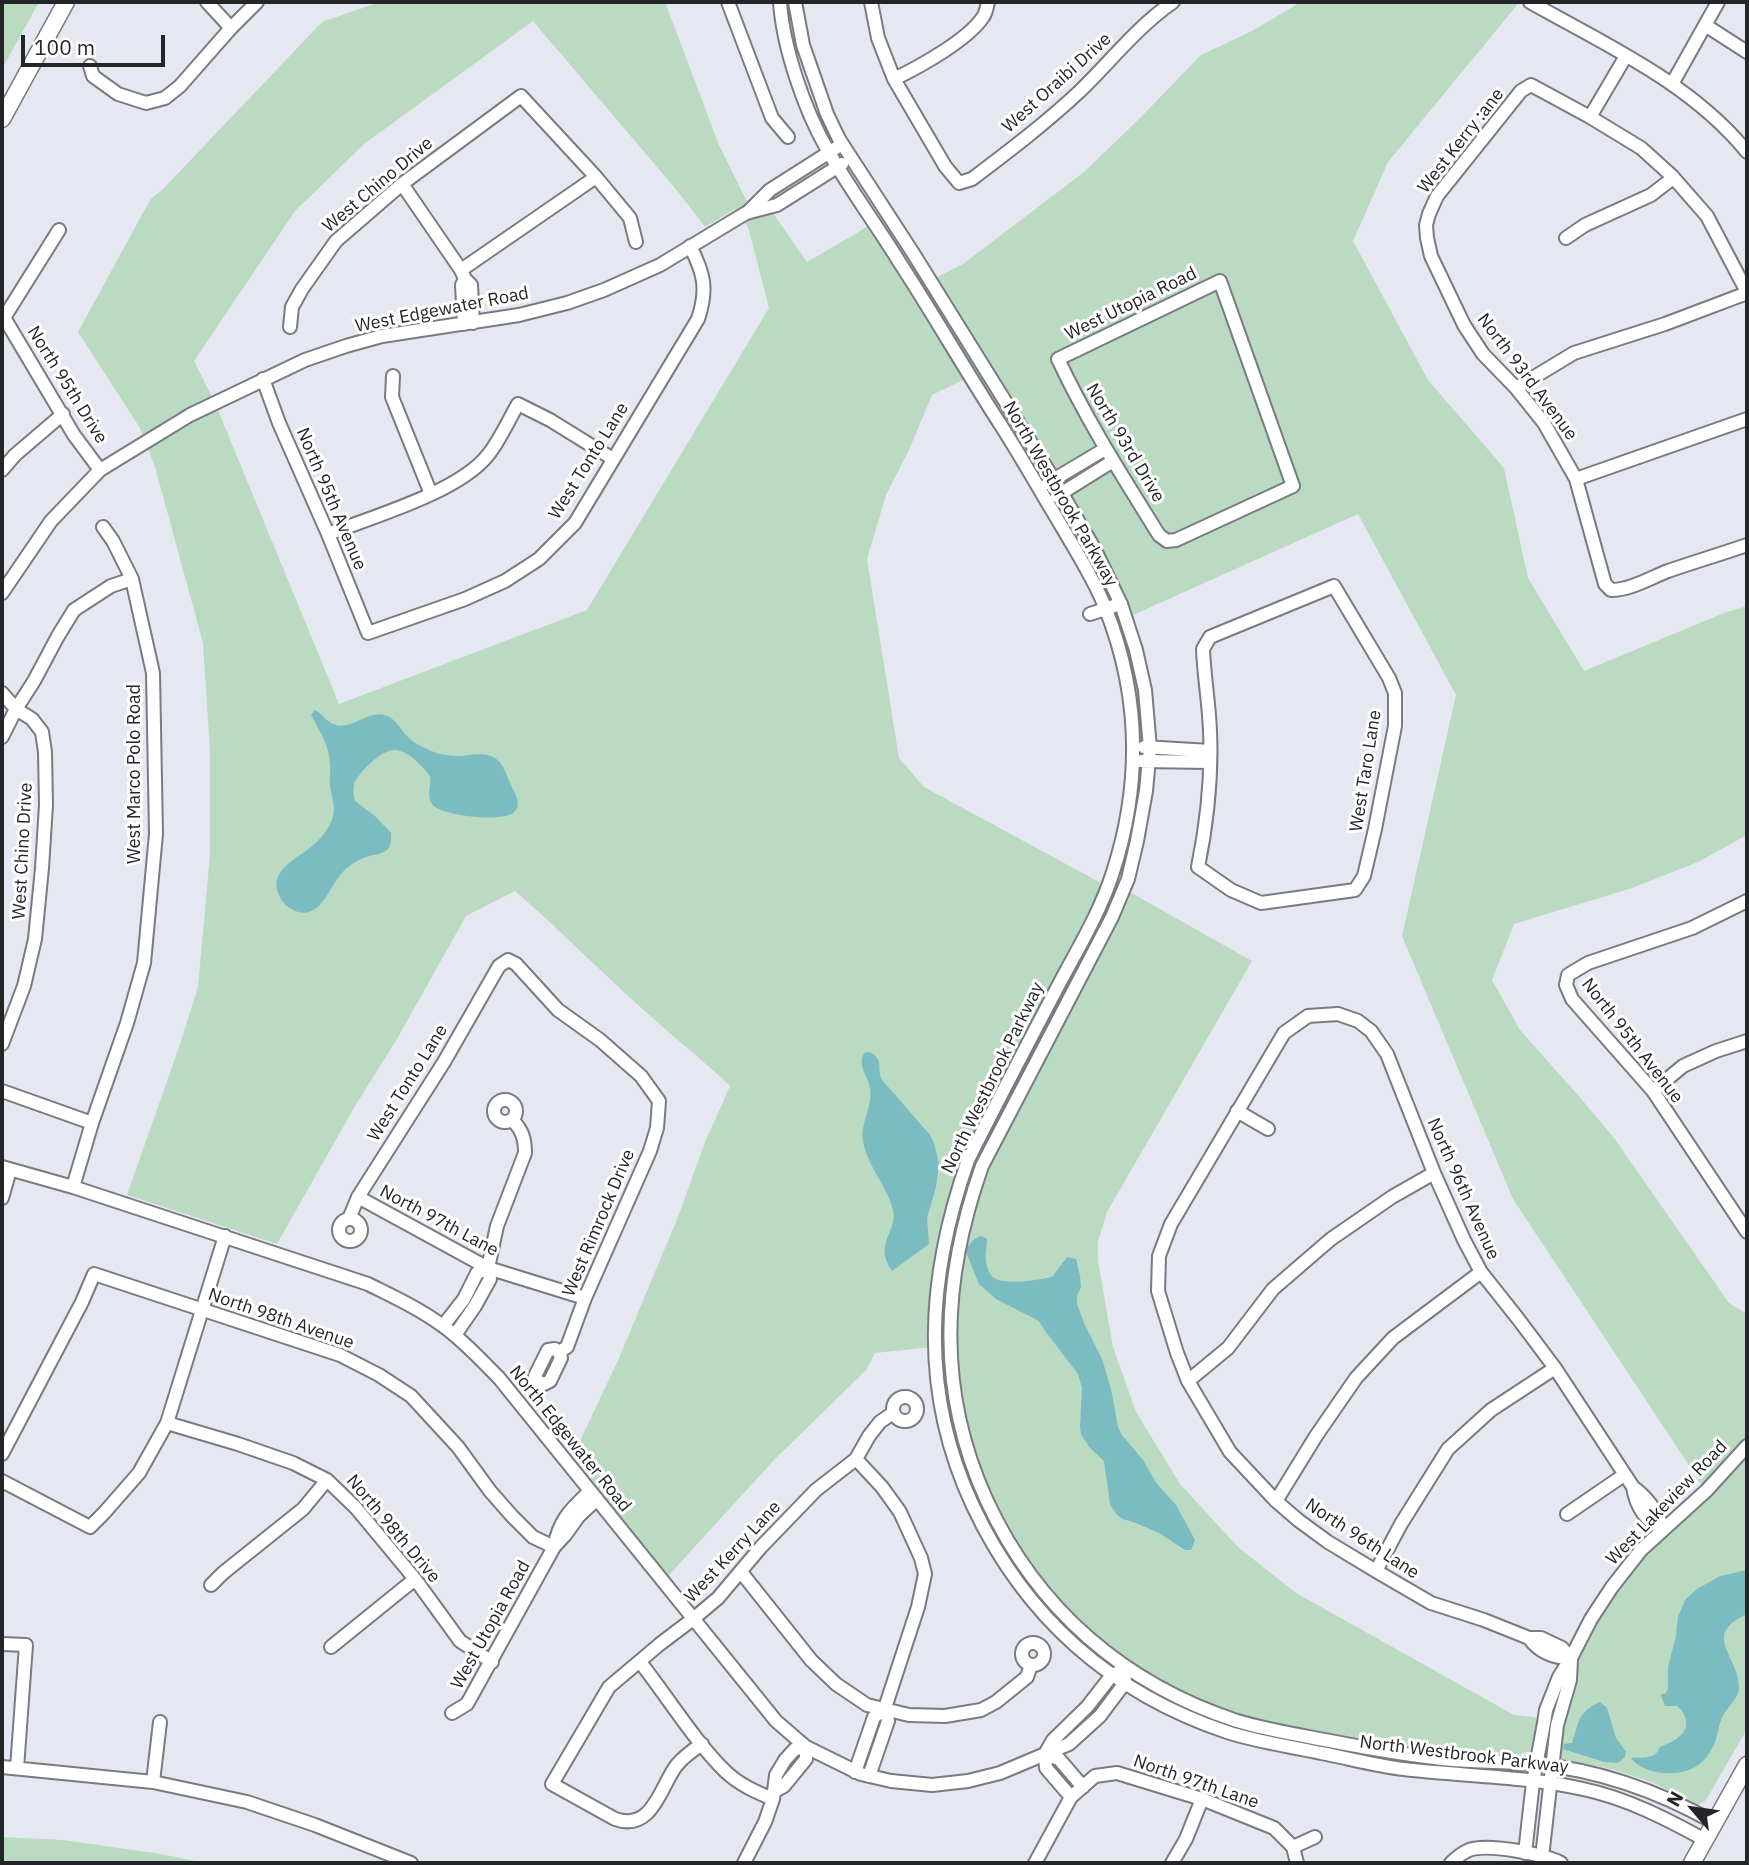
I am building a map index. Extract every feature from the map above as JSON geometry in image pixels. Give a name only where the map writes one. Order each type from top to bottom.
[{"type":"main road","points":[[2,119],[66,2]]},
{"type":"main road","points":[[1692,1863],[1747,1765]]},
{"type":"street","points":[[207,2],[231,28]]},
{"type":"street","points":[[90,66],[93,76],[118,94],[146,103],[165,98],[180,86],[257,2]]},
{"type":"street","points":[[728,2],[772,118],[788,137]]},
{"type":"street","name":"North Westbrook Parkway","points":[[780,2],[788,50],[813,120],[829,152],[1040,488],[1079,556],[1106,609],[1130,693],[1134,761],[1127,814],[1113,873],[1094,919],[968,1160],[942,1248],[934,1318],[936,1374],[949,1443],[962,1485],[979,1520],[1011,1573],[1072,1643],[1124,1684],[1174,1711],[1230,1733],[1400,1769],[1550,1783],[1586,1789],[1668,1820],[1705,1840]]},
{"type":"street","name":"North Westbrook Parkway","points":[[795,2],[803,46],[827,114],[842,144],[913,253],[1094,548],[1121,604],[1145,690],[1149,754],[1143,817],[1128,879],[1112,916],[982,1166],[957,1251],[950,1319],[956,1404],[977,1479],[1002,1533],[1019,1560],[1070,1621],[1126,1669],[1185,1700],[1238,1721],[1356,1746],[1452,1760],[1537,1764],[1618,1781],[1670,1799],[1715,1823]]},
{"type":"street","points":[[871,2],[878,38],[894,79],[925,64],[974,28],[985,15],[988,2]]},
{"type":"street","name":"West Oraibi Drive","points":[[894,79],[945,166],[959,183],[972,179],[1049,119],[1156,14],[1173,2]]},
{"type":"street","points":[[1530,2],[1672,84],[1724,126],[1747,152]]},
{"type":"street","points":[[1672,84],[1718,2]]},
{"type":"street","points":[[1705,25],[1747,52]]},
{"type":"street","points":[[1516,388],[1574,353],[1665,324],[1747,293],[1707,216],[1641,148],[1590,117],[1626,56]]},
{"type":"street","name":"West Kerry :ane","points":[[1426,225],[1437,196],[1526,87],[1531,85],[1590,117]]},
{"type":"street","name":"West Chino Drive","points":[[290,327],[292,307],[336,241],[401,184],[521,96],[596,177]]},
{"type":"street","name":"West Edgewater Road","points":[[2,593],[51,522],[100,470],[190,415],[305,360],[345,346],[543,309],[604,290],[660,265],[746,213],[770,190],[842,144]]},
{"type":"street","name":"West Edgewater Road","points":[[746,213],[777,205],[851,158]]},
{"type":"street","points":[[463,278],[596,177],[629,218],[636,242]]},
{"type":"street","points":[[1566,239],[1585,225],[1651,195],[1673,178]]},
{"type":"street","points":[[401,184],[463,278],[469,324]]},
{"type":"street","name":"North 93rd Avenue","points":[[1426,225],[1431,256],[1464,325],[1483,354],[1516,388],[1544,424],[1576,479],[1605,584],[1611,590],[1624,590],[1687,564],[1747,545]]},
{"type":"street","points":[[3,320],[59,230]]},
{"type":"street","name":"West Tonto Lane","points":[[368,633],[465,599],[505,581],[540,559],[575,523],[698,319],[703,304],[703,276],[701,266],[690,246]]},
{"type":"street","name":"West Utopia Road","points":[[1058,359],[1220,281],[1293,486],[1176,540],[1167,541]]},
{"type":"street","name":"North 95th Drive","points":[[3,320],[74,435],[100,470]]},
{"type":"street","name":"North 93rd Drive","points":[[1058,359],[1105,449],[1159,535],[1167,541]]},
{"type":"street","points":[[393,376],[392,397],[431,494]]},
{"type":"street","name":"North 95th Avenue","points":[[263,379],[368,633]]},
{"type":"street","points":[[328,534],[431,494],[471,473],[488,455],[518,404],[550,419],[613,459]]},
{"type":"street","points":[[2,470],[15,455],[63,414]]},
{"type":"street","points":[[1576,479],[1747,419]]},
{"type":"street","points":[[1040,488],[1105,449]]},
{"type":"street","points":[[1047,501],[1113,461]]},
{"type":"street","name":"West Marco Polo Road","points":[[73,1187],[144,963],[156,834],[153,673],[132,579],[103,527]]},
{"type":"street","points":[[2,737],[74,610],[111,586],[132,579]]},
{"type":"street","name":"West Taro Lane","points":[[1334,586],[1389,678],[1395,693],[1395,726],[1375,830],[1364,876],[1355,890],[1261,903],[1231,890],[1198,867],[1203,841],[1210,756],[1203,649],[1210,638],[1334,586]]},
{"type":"street","points":[[1090,614],[1121,604]]},
{"type":"street","points":[[2,693],[16,709]]},
{"type":"street","points":[[2,706],[16,709]]},
{"type":"street","name":"West Chino Drive","points":[[2,1044],[24,986],[35,939],[43,868],[46,805],[42,732],[32,719],[16,709]]},
{"type":"street","points":[[1134,747],[1149,754],[1210,756]]},
{"type":"street","points":[[1134,761],[1149,754]]},
{"type":"street","points":[[1113,873],[1128,879]]},
{"type":"street","name":"North 95th Avenue","points":[[1747,901],[1692,928],[1588,963],[1568,975],[1566,985],[1572,999],[1653,1091],[1747,1231]]},
{"type":"street","points":[[1072,959],[1086,967]]},
{"type":"street","name":"West Tonto Lane","points":[[349,1219],[358,1197],[444,1062],[499,966],[508,960],[516,964],[558,1010],[600,1040],[641,1076],[659,1101]]},
{"type":"street","name":"North 96th Avenue","points":[[1237,1111],[1284,1032],[1308,1016],[1338,1014],[1358,1021],[1371,1031],[1387,1054],[1434,1173],[1481,1272],[1555,1368],[1624,1475],[1660,1517],[1663,1529]]},
{"type":"street","points":[[1653,1091],[1683,1066],[1747,1041]]},
{"type":"street","points":[[1015,1067],[1028,1075]]},
{"type":"street","points":[[2,1091],[92,1123]]},
{"type":"street","name":"West Rimrock Drive","points":[[559,1352],[566,1348],[585,1298],[650,1151],[657,1128],[659,1101]]},
{"type":"street","points":[[1237,1111],[1268,1129]]},
{"type":"street","name":"North 96th Lane","points":[[1237,1111],[1171,1224],[1159,1256],[1158,1291],[1188,1381],[1230,1451],[1276,1501],[1298,1520],[1376,1571],[1431,1603],[1529,1638],[1535,1647],[1557,1658],[1571,1658]]},
{"type":"street","points":[[455,1335],[489,1279],[488,1268],[497,1226],[525,1153],[520,1127],[512,1120]]},
{"type":"street","points":[[2,1198],[6,1169]]},
{"type":"street","name":"North Edgewater Road","points":[[6,1169],[73,1187],[368,1284],[414,1306],[443,1326],[499,1378],[776,1721],[806,1746],[855,1772],[891,1781],[932,1784],[968,1781],[1000,1773],[1069,1744],[1100,1716],[1124,1684],[1126,1669]]},
{"type":"street","points":[[1188,1381],[1228,1348],[1273,1289],[1331,1238],[1392,1197],[1434,1173]]},
{"type":"street","name":"North 97th Lane","points":[[358,1197],[488,1268],[585,1298]]},
{"type":"street","points":[[2,1481],[90,1527],[104,1513],[139,1473],[167,1423],[225,1236]]},
{"type":"street","points":[[443,1326],[464,1299],[477,1273],[488,1268]]},
{"type":"street","points":[[1276,1501],[1356,1378],[1393,1338],[1481,1272]]},
{"type":"street","name":"North 98th Avenue","points":[[2,1454],[82,1302],[93,1274],[340,1355],[379,1375],[411,1396],[458,1447],[491,1491],[533,1537],[554,1547]]},
{"type":"street","points":[[1376,1571],[1401,1524],[1448,1449],[1492,1410],[1555,1368]]},
{"type":"street","name":"West Kerry Lane","points":[[702,1744],[674,1768],[653,1807],[633,1822],[615,1819],[552,1784],[610,1687],[718,1598],[761,1547],[816,1490],[856,1459],[880,1422],[893,1413]]},
{"type":"street","name":"North 98th Drive","points":[[167,1423],[293,1463],[327,1480],[356,1508],[415,1579],[460,1641],[492,1662]]},
{"type":"street","name":"West Lakeview Road","points":[[1525,1853],[1533,1782],[1546,1710],[1559,1676],[1591,1619],[1641,1550],[1707,1490],[1747,1446]]},
{"type":"street","points":[[856,1459],[882,1487],[900,1512],[925,1574],[918,1607],[885,1708],[888,1721],[869,1776]]},
{"type":"street","points":[[1567,1514],[1624,1475]]},
{"type":"street","points":[[211,1585],[303,1509],[327,1480]]},
{"type":"street","name":"West Utopia Road","points":[[452,1713],[467,1704],[492,1662],[554,1547],[562,1521],[576,1504],[594,1495]]},
{"type":"street","points":[[741,1572],[811,1660],[835,1684],[867,1705],[909,1715],[945,1716],[981,1710],[996,1702],[1027,1677],[1031,1665]]},
{"type":"street","points":[[331,1647],[415,1579]]},
{"type":"street","points":[[2,1644],[26,1645],[17,1768]]},
{"type":"street","name":"West Lakeview Road","points":[[1542,1857],[1557,1725],[1570,1680],[1571,1658]]},
{"type":"street","points":[[640,1662],[727,1773],[750,1789],[774,1795]]},
{"type":"street","name":"North Edgewater Road","points":[[1045,1754],[1053,1740],[1087,1707],[1112,1675],[1126,1669]]},
{"type":"street","points":[[855,1772],[874,1717],[885,1708]]},
{"type":"street","points":[[153,1782],[160,1722]]},
{"type":"street","points":[[744,1863],[765,1822],[774,1795],[776,1775],[795,1749],[806,1746]]},
{"type":"street","points":[[1035,1863],[1071,1797],[1046,1768],[1045,1754],[1059,1759],[1083,1787]]},
{"type":"street","points":[[2,1766],[153,1782],[247,1802],[315,1825],[411,1863]]},
{"type":"street","name":"North 97th Lane","points":[[1071,1797],[1095,1776],[1117,1773],[1202,1799],[1274,1828],[1293,1846]]},
{"type":"street","points":[[1172,1863],[1186,1839],[1202,1799]]},
{"type":"street","points":[[1297,1863],[1293,1846],[1315,1837]]},
{"type":"street","points":[[1455,1860],[1469,1850],[1484,1847],[1525,1853],[1561,1863]]},
{"type":"green space","points":[[2,2],[39,2],[2,69]]},
{"type":"green space","points":[[380,2],[665,2],[719,145],[754,216],[770,209],[807,262],[879,220],[925,283],[963,264],[1084,172],[1201,55],[1252,31],[1301,2],[1512,2],[1517,5],[1388,162],[1353,241],[1428,380],[1504,468],[1528,578],[1584,671],[1747,606],[1747,835],[1698,862],[1632,888],[1514,924],[1492,980],[1520,1030],[1614,1138],[1729,1303],[1747,1314],[1747,1446],[1740,1455],[1747,1460],[1747,1729],[1706,1800],[1698,1805],[1654,1783],[1615,1770],[1526,1752],[1486,1766],[1413,1761],[1283,1739],[1173,1704],[1120,1675],[1068,1626],[1017,1565],[978,1499],[962,1454],[947,1395],[943,1346],[875,1353],[866,1370],[774,1460],[668,1576],[573,1456],[619,1358],[730,1086],[515,891],[466,916],[277,1244],[127,1195],[198,987],[210,855],[210,750],[203,643],[155,467],[140,428],[78,332],[150,200],[322,22]],"holes":[[[533,21],[705,227],[735,209],[748,227],[769,308],[587,610],[339,704],[215,403],[194,361],[295,211],[364,144]],[[963,380],[1066,545],[1105,623],[1119,676],[1126,732],[1126,760],[1116,843],[1101,883],[924,787],[899,758],[867,559],[886,495],[932,395]],[[1358,514],[1456,695],[1402,936],[1513,1199],[1702,1485],[1632,1553],[1598,1593],[1569,1645],[1540,1718],[1514,1715],[1296,1593],[1238,1547],[1180,1484],[1136,1412],[1113,1347],[1098,1261],[1098,1241],[1107,1212],[1252,961],[1128,891],[1140,855],[1150,801],[1154,716],[1148,674],[1133,615]]]},
{"type":"green space","points":[[2,1837],[63,1840],[205,1863],[2,1863]]},
{"type":"water","points":[[315,710],[336,725],[349,724],[374,715],[387,716],[422,747],[454,756],[477,754],[495,758],[503,766],[516,797],[516,810],[501,817],[489,818],[440,810],[431,803],[430,776],[419,764],[400,751],[384,753],[360,774],[353,792],[355,801],[391,833],[389,848],[360,859],[347,868],[324,899],[311,911],[303,913],[293,910],[284,904],[280,897],[277,879],[285,866],[320,839],[334,813],[330,758],[324,739],[311,715]]},
{"type":"water","points":[[869,1052],[879,1062],[883,1081],[930,1135],[939,1164],[927,1218],[929,1244],[892,1271],[887,1261],[885,1245],[894,1218],[893,1210],[863,1141],[870,1095],[862,1058],[864,1053]]},
{"type":"water","points":[[981,1236],[987,1239],[988,1270],[998,1280],[1020,1282],[1048,1278],[1053,1276],[1067,1257],[1076,1259],[1081,1287],[1077,1304],[1102,1359],[1118,1427],[1157,1484],[1176,1505],[1195,1540],[1191,1550],[1185,1550],[1159,1533],[1117,1515],[1110,1504],[1104,1461],[1089,1447],[1081,1434],[1082,1388],[1078,1374],[1039,1321],[996,1299],[979,1284],[966,1252],[971,1242]]},
{"type":"water","points":[[1747,1570],[1747,1614],[1733,1622],[1726,1630],[1724,1638],[1739,1686],[1735,1699],[1719,1725],[1713,1748],[1697,1766],[1682,1772],[1659,1772],[1641,1766],[1631,1758],[1652,1756],[1660,1747],[1678,1738],[1685,1728],[1683,1712],[1677,1706],[1665,1706],[1661,1695],[1666,1693],[1668,1688],[1668,1667],[1678,1617],[1685,1600],[1697,1589],[1720,1576]]},
{"type":"water","points":[[1600,1702],[1607,1708],[1616,1738],[1626,1752],[1625,1757],[1618,1763],[1604,1762],[1563,1749],[1564,1744],[1572,1743],[1583,1714]]}]
